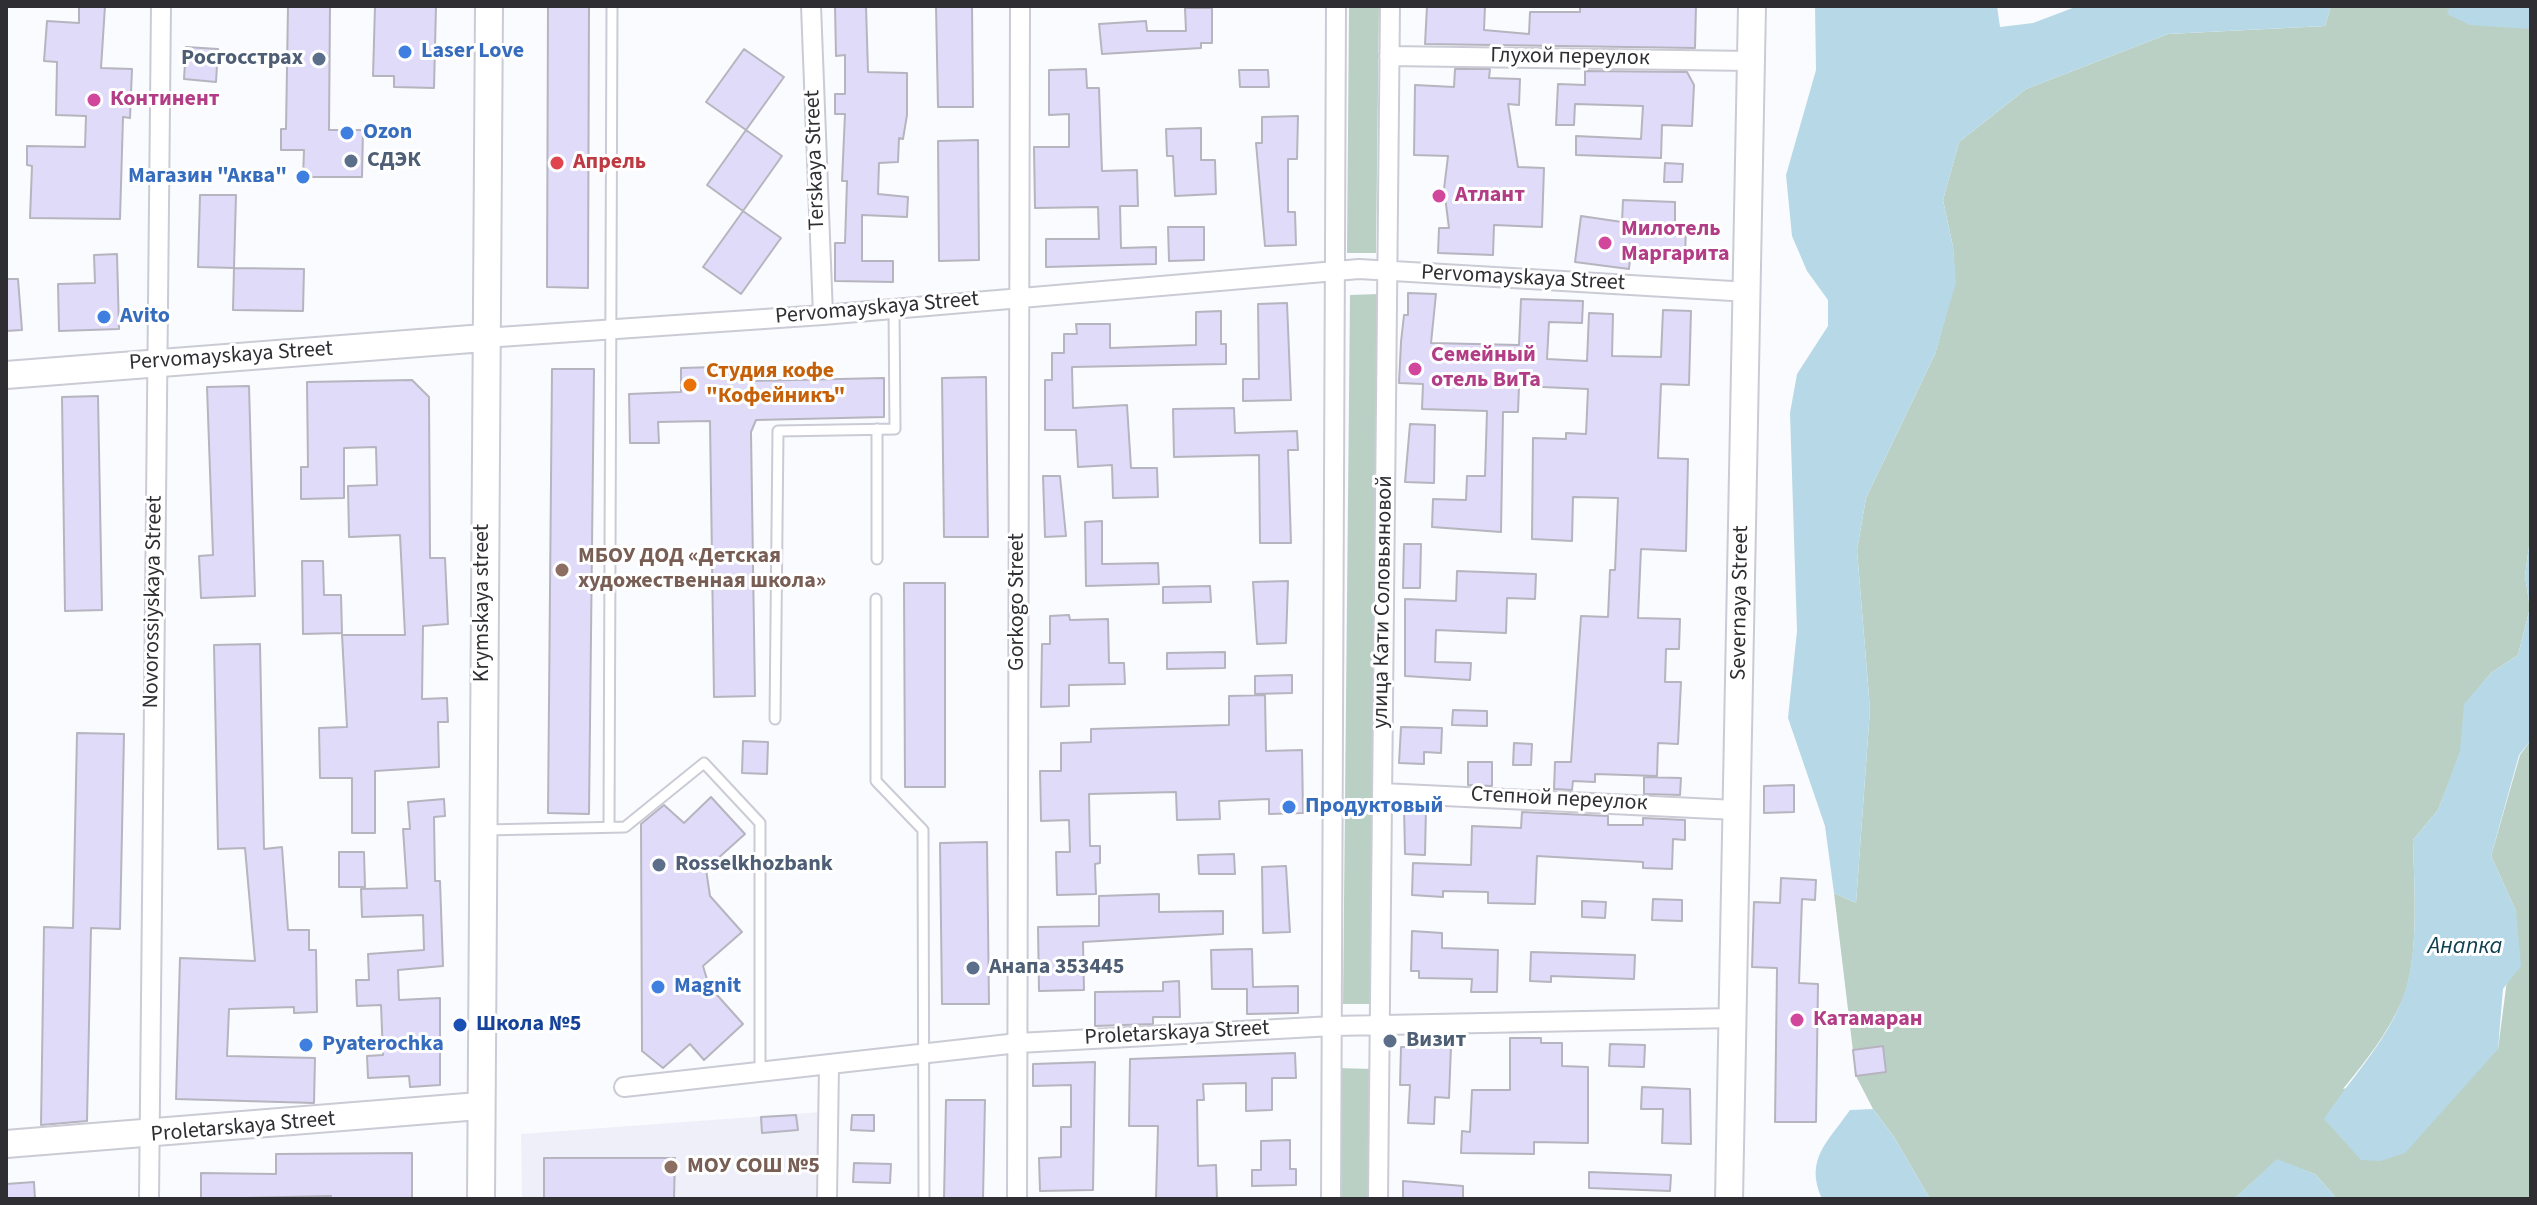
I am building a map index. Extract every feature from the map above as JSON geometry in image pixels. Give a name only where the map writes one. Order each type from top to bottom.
[{"type":"street","name":"Novorossiyskaya Street","points":[[149,1199],[161,6]]},
{"type":"street","name":"Krymskaya street","points":[[481,1199],[484,338],[489,6]]},
{"type":"street","name":"Terskaya Street","points":[[811,6],[823,315]]},
{"type":"street","name":"Gorkogo Street","points":[[1017,1199],[1020,6]]},
{"type":"street","points":[[1331,1199],[1336,6]]},
{"type":"street","name":"улица Кати Соловьяновой","points":[[1378,1199],[1390,6]]},
{"type":"street","name":"Severnaya Street","points":[[1729,1199],[1749,292],[1752,6]]},
{"type":"street","name":"Глухой переулок","points":[[1389,56],[1752,61]]},
{"type":"street","name":"Pervomayskaya Street","points":[[6,375],[823,315],[1335,270],[1749,292]]},
{"type":"street","name":"Степной переулок","points":[[1382,793],[1736,810]]},
{"type":"street","name":"Proletarskaya Street","points":[[624,1087],[1018,1043],[1333,1026],[1734,1018]]},
{"type":"street","points":[[827,1199],[829,1066]]},
{"type":"street","name":"Proletarskaya Street","points":[[6,1144],[148,1136],[479,1106]]},
{"type":"lane","points":[[609,827],[612,6]]},
{"type":"lane","points":[[775,719],[778,431],[895,429],[894,308]]},
{"type":"lane","points":[[877,429],[877,559]]},
{"type":"lane","points":[[876,599],[876,781],[923,830],[924,1199]]},
{"type":"lane","points":[[482,830],[625,827],[704,763],[760,823],[760,1073]]},
{"type":"shaded area","name":"МОУ СОШ №5","points":[[821,1112],[820,1199],[522,1199],[521,1134]]},
{"type":"green space","points":[[1349,6],[1379,6],[1376,253],[1347,253]]},
{"type":"green space","points":[[2331,6],[2450,6],[2448,14],[2531,28],[2531,531],[2525,576],[2530,608],[2518,655],[2491,673],[2465,704],[2461,751],[2438,810],[2413,840],[2415,922],[2408,984],[2383,1036],[2343,1089],[2498,1049],[2516,911],[2491,856],[2520,755],[2531,740],[2531,1199],[2337,1199],[2315,1174],[2277,1160],[2234,1199],[1930,1199],[1894,1137],[1873,1109],[1856,1076],[1834,893],[1856,903],[1870,709],[1857,550],[1866,498],[1935,354],[1955,282],[1953,247],[1943,200],[1959,142],[2026,89],[2168,34],[2325,26]]},
{"type":"green space","points":[[1378,294],[1373,1004],[1343,1004],[1350,295]]},
{"type":"green space","points":[[1337,1068],[1372,1069],[1372,1199],[1336,1199]]},
{"type":"water","points":[[1815,6],[1997,6],[2000,27],[2033,23],[2078,6],[2331,6],[2325,26],[2168,34],[2026,89],[1959,142],[1943,200],[1953,247],[1956,282],[1935,354],[1866,498],[1857,550],[1870,709],[1856,903],[1834,893],[1825,826],[1788,718],[1797,631],[1790,413],[1797,374],[1828,326],[1828,300],[1807,271],[1792,236],[1786,175],[1816,70]]},
{"type":"water","points":[[2450,6],[2531,6],[2531,29],[2470,25],[2447,14]]},
{"type":"water","name":"Анапка","points":[[2531,531],[2531,740],[2519,755],[2491,856],[2516,911],[2521,966],[2503,989],[2498,1049],[2405,1153],[2380,1161],[2361,1160],[2324,1119],[2376,1047],[2402,1000],[2414,943],[2413,840],[2438,810],[2460,751],[2464,704],[2491,673],[2518,655],[2530,608],[2525,576]]},
{"type":"water","points":[[1873,1109],[1894,1137],[1930,1199],[1822,1199],[1816,1173],[1821,1152],[1850,1110]]},
{"type":"water","points":[[2277,1159],[2315,1174],[2337,1199],[2234,1199]]},
{"type":"building","points":[[79,6],[105,6],[101,68],[132,69],[130,118],[123,117],[120,219],[30,218],[32,166],[27,165],[27,146],[85,147],[86,116],[56,115],[57,62],[44,61],[47,21],[79,23]]},
{"type":"building","points":[[288,6],[330,6],[329,130],[363,130],[362,177],[303,177],[304,150],[281,150],[281,129],[286,129]]},
{"type":"building","points":[[375,6],[436,6],[434,88],[394,87],[394,76],[373,76]]},
{"type":"building","points":[[548,6],[589,6],[588,288],[547,287]]},
{"type":"building","points":[[835,6],[866,6],[868,72],[907,73],[907,115],[903,139],[899,138],[898,162],[879,163],[878,194],[908,197],[907,217],[862,215],[862,261],[893,261],[893,282],[835,281],[835,243],[845,243],[847,181],[842,181],[845,114],[835,114],[835,94],[845,94],[845,55],[836,56]]},
{"type":"building","points":[[936,6],[972,6],[973,107],[938,107]]},
{"type":"building","points":[[1427,6],[1485,6],[1484,30],[1529,34],[1530,12],[1580,12],[1580,6],[1696,6],[1695,48],[1425,44]]},
{"type":"building","points":[[1185,8],[1212,8],[1212,43],[1201,43],[1201,48],[1102,54],[1099,24],[1146,21],[1147,31],[1186,31]]},
{"type":"building","points":[[186,47],[218,49],[216,82],[184,79]]},
{"type":"building","points":[[744,49],[784,77],[746,130],[706,102]]},
{"type":"building","points":[[1086,69],[1087,88],[1099,88],[1102,171],[1137,170],[1138,206],[1120,206],[1121,248],[1156,247],[1156,264],[1046,267],[1046,239],[1099,239],[1098,207],[1035,208],[1034,147],[1069,147],[1069,114],[1049,115],[1049,70]]},
{"type":"building","points":[[1455,69],[1490,69],[1489,78],[1520,79],[1519,105],[1508,104],[1518,167],[1544,168],[1542,227],[1494,225],[1493,255],[1438,253],[1439,228],[1449,228],[1444,189],[1448,156],[1414,155],[1415,85],[1454,87]]},
{"type":"building","points":[[1239,70],[1268,70],[1269,87],[1240,87]]},
{"type":"building","points":[[1585,71],[1687,72],[1694,85],[1692,126],[1662,125],[1661,158],[1576,155],[1576,136],[1641,139],[1643,106],[1575,104],[1574,125],[1556,125],[1558,84],[1585,85]]},
{"type":"building","points":[[1298,116],[1297,159],[1288,159],[1288,212],[1295,212],[1296,245],[1265,246],[1256,143],[1262,143],[1262,117]]},
{"type":"building","points":[[1201,128],[1201,160],[1215,160],[1216,194],[1175,196],[1173,156],[1167,156],[1166,129]]},
{"type":"building","points":[[746,130],[782,156],[743,211],[707,185]]},
{"type":"building","points":[[978,140],[979,260],[939,261],[938,141]]},
{"type":"building","points":[[1665,163],[1683,164],[1682,182],[1664,182]]},
{"type":"building","points":[[200,195],[236,195],[234,268],[198,267]]},
{"type":"building","points":[[1623,200],[1675,202],[1675,223],[1686,223],[1685,261],[1630,259],[1629,269],[1575,262],[1581,216],[1622,222]]},
{"type":"building","points":[[743,211],[781,238],[741,294],[703,267]]},
{"type":"building","points":[[1168,227],[1204,227],[1204,260],[1169,261]]},
{"type":"building","points":[[117,254],[119,329],[59,331],[58,284],[95,283],[94,255]]},
{"type":"building","points":[[234,268],[304,269],[303,311],[233,310]]},
{"type":"building","points":[[6,279],[18,279],[22,330],[6,331]]},
{"type":"building","points":[[1408,293],[1436,294],[1431,343],[1519,345],[1521,299],[1583,301],[1582,323],[1549,322],[1547,359],[1587,361],[1589,313],[1613,314],[1612,356],[1661,357],[1663,310],[1691,311],[1689,385],[1661,384],[1658,458],[1688,459],[1686,551],[1641,549],[1638,618],[1680,619],[1679,649],[1666,649],[1665,682],[1681,682],[1678,744],[1658,743],[1657,776],[1595,774],[1595,782],[1573,781],[1572,790],[1554,789],[1555,762],[1571,762],[1581,616],[1608,617],[1610,570],[1615,570],[1618,498],[1573,497],[1572,541],[1532,539],[1533,438],[1566,439],[1566,433],[1586,434],[1588,389],[1519,386],[1518,412],[1503,412],[1501,532],[1432,527],[1433,499],[1466,500],[1467,476],[1485,476],[1487,411],[1422,409],[1423,384],[1399,383]]},
{"type":"building","points":[[1287,303],[1291,400],[1243,401],[1243,379],[1259,379],[1258,304]]},
{"type":"building","points":[[1221,311],[1221,344],[1226,344],[1226,364],[1072,367],[1073,408],[1127,405],[1131,468],[1157,468],[1158,497],[1113,498],[1112,465],[1078,467],[1076,430],[1045,430],[1045,380],[1052,380],[1052,353],[1064,353],[1064,334],[1077,334],[1076,324],[1110,324],[1110,348],[1196,345],[1196,312]]},
{"type":"building","points":[[750,366],[750,381],[884,378],[884,417],[756,420],[751,432],[755,696],[714,697],[710,421],[658,422],[659,443],[630,443],[629,394],[681,392],[681,368]]},
{"type":"building","points":[[552,369],[594,369],[589,814],[548,813]]},
{"type":"building","points":[[986,377],[988,537],[944,537],[942,378]]},
{"type":"building","points":[[412,380],[429,397],[430,558],[445,558],[448,624],[423,626],[422,699],[447,698],[448,722],[438,722],[439,767],[375,771],[375,833],[352,833],[352,778],[320,778],[319,728],[347,727],[342,635],[405,635],[400,535],[349,537],[348,486],[377,485],[376,447],[344,448],[344,498],[301,499],[301,467],[308,467],[307,382]]},
{"type":"building","points":[[249,386],[255,596],[201,598],[199,556],[213,555],[207,387]]},
{"type":"building","points":[[98,396],[102,610],[65,611],[62,397]]},
{"type":"building","points":[[1234,408],[1235,433],[1297,431],[1298,450],[1288,450],[1291,543],[1260,543],[1259,455],[1174,457],[1173,409]]},
{"type":"building","points":[[1410,424],[1435,425],[1434,483],[1405,482]]},
{"type":"building","points":[[1043,476],[1060,476],[1066,536],[1045,537]]},
{"type":"building","points":[[1102,521],[1102,564],[1158,563],[1159,584],[1086,586],[1085,522]]},
{"type":"building","points":[[1404,544],[1421,544],[1420,588],[1403,588]]},
{"type":"building","points":[[302,561],[323,561],[324,595],[341,595],[342,633],[303,634]]},
{"type":"building","points":[[1457,571],[1536,574],[1535,599],[1507,598],[1506,633],[1436,630],[1435,662],[1471,663],[1470,680],[1405,676],[1405,599],[1456,601]]},
{"type":"building","points":[[1288,581],[1286,643],[1257,644],[1253,582]]},
{"type":"building","points":[[904,583],[945,583],[945,787],[905,787]]},
{"type":"building","points":[[1210,586],[1211,602],[1163,603],[1163,587]]},
{"type":"building","points":[[1069,615],[1070,620],[1108,619],[1109,663],[1124,663],[1125,684],[1069,685],[1069,706],[1041,707],[1042,644],[1050,644],[1050,616]]},
{"type":"building","points":[[260,644],[264,849],[282,847],[288,930],[309,930],[309,950],[316,950],[317,1012],[294,1013],[294,1007],[229,1009],[227,1056],[315,1058],[314,1103],[176,1099],[180,958],[255,961],[245,848],[218,849],[214,645]]},
{"type":"building","points":[[1225,652],[1225,668],[1167,669],[1167,653]]},
{"type":"building","points":[[1292,675],[1292,693],[1255,694],[1255,676]]},
{"type":"building","points":[[1265,695],[1266,751],[1302,750],[1303,813],[1269,814],[1269,799],[1219,801],[1220,819],[1177,820],[1176,792],[1089,794],[1090,846],[1100,846],[1100,863],[1095,864],[1096,894],[1057,895],[1056,852],[1070,852],[1069,820],[1041,821],[1040,771],[1061,771],[1061,743],[1091,742],[1091,729],[1229,725],[1229,696]]},
{"type":"building","points":[[1453,710],[1487,711],[1487,726],[1452,725]]},
{"type":"building","points":[[1401,727],[1442,728],[1441,753],[1424,752],[1424,764],[1399,763]]},
{"type":"building","points":[[77,733],[124,734],[120,929],[91,928],[87,1121],[41,1125],[44,927],[73,928]]},
{"type":"building","points":[[743,741],[768,742],[767,774],[742,773]]},
{"type":"building","points":[[1514,743],[1532,744],[1531,765],[1513,765]]},
{"type":"building","points":[[1468,762],[1492,762],[1492,786],[1468,785]]},
{"type":"building","points":[[1644,777],[1681,778],[1680,795],[1644,794]]},
{"type":"building","points":[[1794,785],[1794,812],[1764,813],[1764,786]]},
{"type":"building","points":[[711,797],[745,834],[706,869],[710,896],[742,932],[703,966],[709,986],[743,1024],[704,1060],[690,1044],[663,1068],[642,1051],[641,824],[664,805],[684,823]]},
{"type":"building","points":[[444,799],[445,816],[434,817],[435,881],[440,881],[443,966],[398,970],[399,1000],[440,998],[440,1085],[410,1087],[409,1076],[368,1078],[367,1056],[383,1055],[381,1005],[357,1006],[356,980],[369,980],[368,954],[424,950],[423,915],[362,917],[361,889],[407,888],[403,829],[410,829],[408,802]]},
{"type":"building","points":[[1404,806],[1426,807],[1425,855],[1405,854]]},
{"type":"building","points":[[1522,812],[1608,816],[1608,825],[1643,825],[1643,818],[1685,820],[1685,840],[1673,839],[1672,869],[1643,868],[1643,862],[1537,856],[1535,904],[1488,903],[1488,892],[1443,891],[1443,897],[1412,895],[1413,863],[1471,865],[1472,826],[1521,828]]},
{"type":"building","points":[[987,842],[989,1004],[942,1004],[940,843]]},
{"type":"building","points":[[339,852],[364,852],[365,887],[339,887]]},
{"type":"building","points":[[1234,854],[1235,874],[1199,874],[1198,855]]},
{"type":"building","points":[[1286,866],[1290,932],[1263,933],[1262,867]]},
{"type":"building","points":[[1781,878],[1816,880],[1815,900],[1802,899],[1799,983],[1818,984],[1816,1122],[1775,1122],[1777,968],[1752,967],[1754,902],[1780,903]]},
{"type":"building","points":[[1159,894],[1159,912],[1223,911],[1223,934],[1083,942],[1084,990],[1039,991],[1038,927],[1099,926],[1099,896]]},
{"type":"building","points":[[1653,899],[1682,900],[1682,921],[1652,920]]},
{"type":"building","points":[[1582,901],[1606,902],[1605,918],[1582,917]]},
{"type":"building","points":[[1412,931],[1442,933],[1442,948],[1498,950],[1497,992],[1471,992],[1472,979],[1419,978],[1419,971],[1411,971]]},
{"type":"building","points":[[1252,949],[1253,987],[1298,986],[1298,1013],[1247,1014],[1247,989],[1212,989],[1211,950]]},
{"type":"building","points":[[1531,952],[1635,955],[1634,979],[1551,976],[1551,982],[1530,981]]},
{"type":"building","points":[[1179,981],[1180,1017],[1153,1017],[1153,1024],[1095,1026],[1095,992],[1163,991],[1163,982]]},
{"type":"building","points":[[1510,1038],[1541,1038],[1541,1043],[1562,1043],[1562,1066],[1588,1067],[1588,1143],[1534,1142],[1534,1154],[1461,1153],[1462,1131],[1470,1132],[1472,1090],[1510,1090]]},
{"type":"building","points":[[1610,1044],[1645,1045],[1644,1067],[1609,1066]]},
{"type":"building","points":[[1883,1046],[1886,1072],[1856,1076],[1853,1050]]},
{"type":"building","points":[[1401,1047],[1451,1047],[1449,1098],[1435,1097],[1434,1124],[1408,1123],[1410,1085],[1400,1085]]},
{"type":"building","points":[[1295,1053],[1296,1078],[1272,1078],[1272,1110],[1246,1111],[1246,1083],[1203,1084],[1204,1100],[1197,1100],[1198,1166],[1216,1165],[1217,1199],[1156,1199],[1158,1126],[1129,1126],[1130,1059]]},
{"type":"building","points":[[1095,1062],[1093,1190],[1040,1191],[1039,1158],[1061,1157],[1061,1127],[1071,1127],[1071,1085],[1033,1086],[1033,1064]]},
{"type":"building","points":[[1642,1087],[1690,1089],[1691,1144],[1662,1143],[1663,1109],[1641,1109]]},
{"type":"building","points":[[946,1100],[985,1100],[983,1199],[944,1199]]},
{"type":"building","points":[[796,1115],[798,1130],[762,1133],[761,1117]]},
{"type":"building","points":[[852,1115],[874,1115],[874,1131],[851,1130]]},
{"type":"building","points":[[1290,1140],[1290,1169],[1296,1169],[1296,1185],[1252,1186],[1252,1170],[1261,1170],[1261,1141]]},
{"type":"building","points":[[412,1153],[412,1199],[331,1199],[331,1196],[201,1199],[201,1173],[276,1174],[276,1154]]},
{"type":"building","points":[[544,1158],[675,1158],[674,1199],[544,1199]]},
{"type":"building","points":[[854,1163],[891,1164],[890,1183],[853,1182]]},
{"type":"building","points":[[1589,1172],[1671,1175],[1670,1191],[1589,1188]]},
{"type":"building","points":[[1403,1181],[1463,1186],[1463,1199],[1403,1199]]},
{"type":"building","points":[[34,1182],[35,1199],[6,1199],[6,1184]]},
{"type":"place","name":"Laser Love","points":[[405,52]]},
{"type":"place","name":"Росгосстрах","points":[[319,59]]},
{"type":"place","name":"Континент","points":[[94,100]]},
{"type":"place","name":"Ozon","points":[[347,133]]},
{"type":"place","name":"СДЭК","points":[[351,161]]},
{"type":"place","name":"Апрель","points":[[557,163]]},
{"type":"place","name":"Магазин \"Аква\"","points":[[303,177]]},
{"type":"place","name":"Атлант","points":[[1439,196]]},
{"type":"place","name":"Милотель Маргарита","points":[[1605,243]]},
{"type":"place","name":"Avito","points":[[104,317]]},
{"type":"place","name":"Семейный отель ВиТа","points":[[1415,369]]},
{"type":"place","name":"Студия кофе \"Кофейникъ\"","points":[[690,385]]},
{"type":"place","name":"МБОУ ДОД «Детская художественная школа»","points":[[562,570]]},
{"type":"place","name":"Продуктовый","points":[[1289,807]]},
{"type":"place","name":"Rosselkhozbank","points":[[659,865]]},
{"type":"place","name":"Анапа 353445","points":[[973,968]]},
{"type":"place","name":"Magnit","points":[[658,987]]},
{"type":"place","name":"Катамаран","points":[[1797,1020]]},
{"type":"place","name":"Школа №5","points":[[460,1025]]},
{"type":"place","name":"Визит","points":[[1390,1041]]},
{"type":"place","name":"Pyaterochka","points":[[306,1045]]},
{"type":"place","name":"МОУ СОШ №5","points":[[671,1167]]}]
